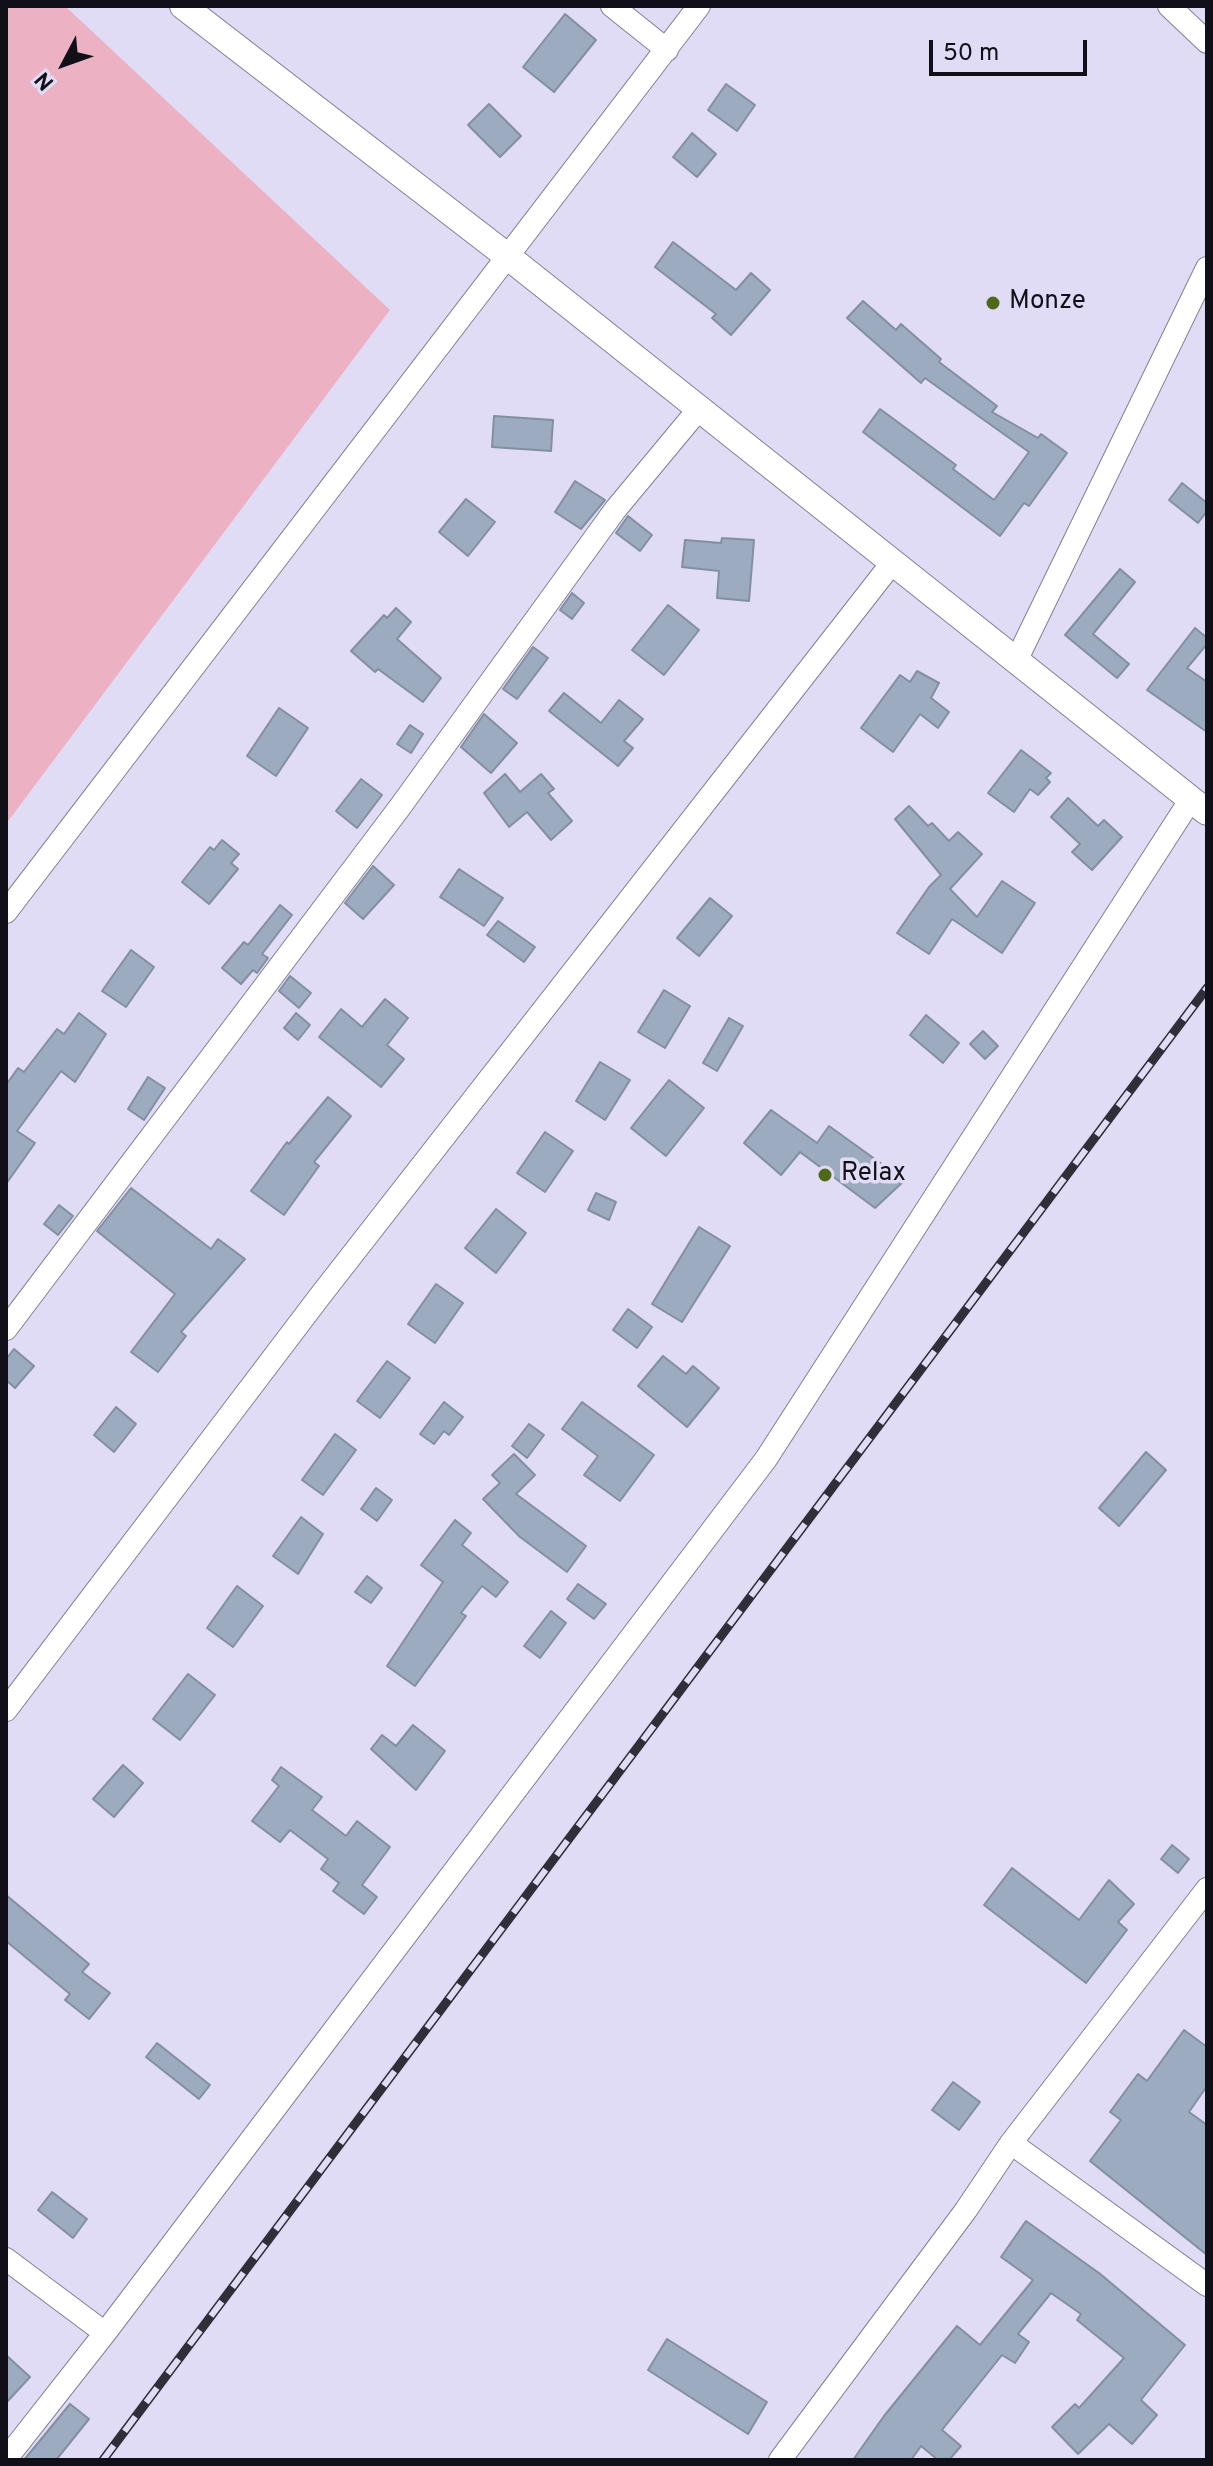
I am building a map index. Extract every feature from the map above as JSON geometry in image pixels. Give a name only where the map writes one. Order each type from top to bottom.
[{"type":"street","points":[[6,2459],[105,2333],[766,1459],[1199,805],[507,256],[183,6]]},
{"type":"street","points":[[612,6],[667,50]]},
{"type":"street","points":[[6,912],[699,6]]},
{"type":"street","points":[[1169,6],[1207,42]]},
{"type":"street","points":[[1016,661],[1207,268]]},
{"type":"street","points":[[6,1329],[400,807],[615,510],[698,410]]},
{"type":"street","points":[[6,1710],[320,1296],[892,563]]},
{"type":"street","points":[[780,2460],[966,2210],[1011,2143],[1207,1889]]},
{"type":"street","points":[[1011,2143],[1207,2285]]},
{"type":"street","points":[[6,2259],[105,2333]]},
{"type":"shaded area","points":[[6,6],[65,6],[390,310],[6,824]]},
{"type":"building","points":[[565,14],[596,40],[554,92],[523,67]]},
{"type":"building","points":[[726,84],[755,105],[737,131],[708,110]]},
{"type":"building","points":[[489,104],[521,136],[500,157],[468,125]]},
{"type":"building","points":[[692,133],[716,154],[697,177],[673,157]]},
{"type":"building","points":[[673,242],[736,290],[751,273],[770,290],[731,335],[712,318],[716,314],[655,267]]},
{"type":"building","points":[[863,301],[896,330],[901,324],[941,359],[939,362],[997,406],[992,412],[1038,438],[1041,434],[1067,453],[1029,506],[1024,503],[1000,536],[863,432],[880,409],[956,465],[953,469],[994,500],[1029,452],[925,378],[921,383],[847,318]]},
{"type":"building","points":[[494,416],[553,420],[551,451],[492,447]]},
{"type":"building","points":[[575,481],[605,500],[581,529],[555,512]]},
{"type":"building","points":[[1182,483],[1207,503],[1207,511],[1198,523],[1169,500]]},
{"type":"building","points":[[466,499],[495,522],[468,556],[439,532]]},
{"type":"building","points":[[628,516],[652,535],[640,551],[616,533]]},
{"type":"building","points":[[722,538],[754,540],[749,601],[717,598],[719,571],[682,567],[685,540],[721,543]]},
{"type":"building","points":[[1120,569],[1135,582],[1093,634],[1129,664],[1117,678],[1065,635]]},
{"type":"building","points":[[572,593],[584,603],[572,619],[560,610]]},
{"type":"building","points":[[668,605],[699,630],[664,675],[632,650]]},
{"type":"building","points":[[396,608],[411,622],[397,639],[441,678],[423,702],[378,669],[375,672],[351,651],[384,615],[387,618]]},
{"type":"building","points":[[1195,628],[1207,638],[1207,644],[1187,668],[1207,682],[1207,732],[1147,690]]},
{"type":"building","points":[[533,647],[548,658],[517,699],[503,689]]},
{"type":"building","points":[[917,671],[939,683],[931,698],[949,712],[938,728],[920,714],[893,752],[861,728],[900,675],[910,682]]},
{"type":"building","points":[[564,693],[601,723],[619,700],[643,719],[624,741],[633,748],[618,766],[549,711]]},
{"type":"building","points":[[279,708],[308,728],[276,776],[247,756]]},
{"type":"building","points":[[484,714],[517,743],[491,773],[461,747]]},
{"type":"building","points":[[410,725],[423,734],[411,753],[397,744]]},
{"type":"building","points":[[1021,750],[1051,773],[1046,778],[1050,782],[1038,795],[1030,789],[1014,812],[988,793]]},
{"type":"building","points":[[505,774],[520,792],[541,774],[554,789],[548,793],[572,821],[551,840],[527,812],[509,827],[484,793]]},
{"type":"building","points":[[361,779],[382,795],[357,828],[336,811]]},
{"type":"building","points":[[1068,798],[1098,826],[1104,820],[1122,837],[1092,870],[1072,852],[1080,844],[1051,817]]},
{"type":"building","points":[[909,806],[928,826],[932,823],[949,841],[958,832],[982,854],[950,889],[977,917],[1002,881],[1035,903],[1002,953],[952,919],[929,954],[897,933],[941,875],[895,819]]},
{"type":"building","points":[[222,840],[239,854],[231,863],[238,869],[209,904],[182,882],[210,847],[214,850]]},
{"type":"building","points":[[373,866],[394,885],[363,919],[345,903]]},
{"type":"building","points":[[459,869],[503,898],[484,926],[440,897]]},
{"type":"building","points":[[710,898],[732,916],[699,956],[677,938]]},
{"type":"building","points":[[280,905],[292,915],[262,954],[268,958],[257,973],[253,970],[241,984],[222,968],[244,942],[248,945]]},
{"type":"building","points":[[498,921],[535,947],[524,962],[487,935]]},
{"type":"building","points":[[131,950],[154,967],[126,1007],[102,991]]},
{"type":"building","points":[[290,976],[311,993],[299,1008],[279,991]]},
{"type":"building","points":[[664,990],[690,1006],[665,1048],[638,1032]]},
{"type":"building","points":[[385,999],[408,1018],[387,1045],[404,1059],[381,1087],[319,1037],[341,1009],[362,1027]]},
{"type":"building","points":[[79,1013],[106,1034],[75,1082],[61,1071],[17,1131],[35,1143],[6,1184],[6,1085],[18,1068],[24,1072],[57,1029],[64,1034]]},
{"type":"building","points":[[296,1013],[310,1025],[298,1040],[284,1028]]},
{"type":"building","points":[[926,1015],[959,1043],[943,1063],[910,1035]]},
{"type":"building","points":[[729,1018],[743,1026],[717,1071],[703,1063]]},
{"type":"building","points":[[983,1031],[998,1046],[985,1059],[970,1044]]},
{"type":"building","points":[[600,1062],[630,1080],[605,1120],[576,1101]]},
{"type":"building","points":[[148,1077],[165,1088],[144,1120],[128,1109]]},
{"type":"building","points":[[669,1080],[704,1108],[666,1156],[631,1128]]},
{"type":"building","points":[[328,1097],[351,1116],[314,1162],[319,1166],[284,1215],[251,1191],[287,1142],[289,1144]]},
{"type":"building","points":[[771,1110],[817,1143],[829,1126],[886,1167],[889,1164],[905,1180],[875,1208],[800,1152],[781,1175],[744,1143]]},
{"type":"building","points":[[545,1132],[573,1151],[545,1192],[517,1173]]},
{"type":"building","points":[[131,1188],[211,1249],[218,1239],[245,1259],[181,1332],[186,1336],[158,1372],[131,1352],[175,1294],[97,1231]]},
{"type":"building","points":[[596,1193],[616,1202],[609,1220],[588,1210]]},
{"type":"building","points":[[59,1205],[73,1216],[58,1235],[44,1224]]},
{"type":"building","points":[[496,1209],[526,1233],[496,1273],[465,1248]]},
{"type":"building","points":[[699,1227],[730,1246],[682,1322],[652,1304]]},
{"type":"building","points":[[436,1284],[463,1303],[435,1343],[408,1324]]},
{"type":"building","points":[[628,1309],[652,1327],[637,1348],[613,1330]]},
{"type":"building","points":[[14,1349],[34,1366],[15,1388],[6,1380],[6,1359]]},
{"type":"building","points":[[663,1356],[686,1374],[693,1366],[719,1388],[687,1427],[638,1386]]},
{"type":"building","points":[[387,1361],[410,1378],[380,1418],[357,1401]]},
{"type":"building","points":[[444,1402],[463,1417],[449,1435],[444,1431],[434,1444],[420,1434]]},
{"type":"building","points":[[582,1402],[654,1455],[620,1501],[584,1475],[598,1456],[562,1429]]},
{"type":"building","points":[[116,1407],[136,1424],[114,1452],[94,1435]]},
{"type":"building","points":[[529,1424],[544,1435],[527,1458],[512,1446]]},
{"type":"building","points":[[335,1434],[356,1450],[323,1495],[302,1480]]},
{"type":"building","points":[[1146,1452],[1166,1470],[1119,1526],[1099,1508]]},
{"type":"building","points":[[514,1454],[535,1475],[516,1494],[586,1546],[567,1572],[520,1537],[483,1499],[500,1483],[492,1475]]},
{"type":"building","points":[[376,1488],[392,1500],[377,1521],[361,1509]]},
{"type":"building","points":[[301,1517],[323,1534],[298,1574],[273,1556]]},
{"type":"building","points":[[455,1520],[471,1533],[462,1545],[508,1582],[496,1597],[482,1586],[461,1613],[466,1616],[415,1686],[387,1666],[443,1582],[421,1565]]},
{"type":"building","points":[[367,1576],[382,1588],[371,1603],[355,1592]]},
{"type":"building","points":[[578,1584],[606,1604],[594,1619],[567,1599]]},
{"type":"building","points":[[237,1586],[263,1606],[233,1647],[207,1628]]},
{"type":"building","points":[[551,1611],[566,1623],[540,1658],[524,1646]]},
{"type":"building","points":[[188,1674],[215,1695],[180,1740],[153,1719]]},
{"type":"building","points":[[413,1725],[445,1751],[416,1790],[371,1749],[382,1735],[396,1746]]},
{"type":"building","points":[[123,1765],[143,1783],[114,1817],[93,1799]]},
{"type":"building","points":[[281,1767],[322,1797],[312,1810],[346,1836],[357,1821],[390,1847],[362,1885],[377,1897],[364,1914],[333,1891],[339,1883],[321,1869],[328,1859],[290,1830],[280,1842],[252,1821],[279,1786],[272,1780]]},
{"type":"building","points":[[1172,1845],[1189,1859],[1178,1873],[1161,1859]]},
{"type":"building","points":[[1012,1868],[1079,1920],[1109,1880],[1134,1904],[1118,1922],[1127,1930],[1086,1983],[984,1905]]},
{"type":"building","points":[[6,1895],[89,1964],[82,1972],[110,1993],[89,2019],[65,2000],[70,1994],[6,1941]]},
{"type":"building","points":[[1184,2030],[1207,2047],[1207,2086],[1189,2112],[1207,2125],[1207,2255],[1090,2161],[1121,2120],[1110,2112],[1138,2074],[1147,2081]]},
{"type":"building","points":[[157,2043],[210,2085],[199,2099],[146,2057]]},
{"type":"building","points":[[953,2082],[980,2102],[959,2130],[932,2110]]},
{"type":"building","points":[[52,2192],[87,2219],[73,2238],[38,2210]]},
{"type":"building","points":[[1026,2221],[1099,2273],[1185,2345],[1141,2400],[1157,2415],[1132,2444],[1109,2424],[1078,2454],[1052,2427],[1075,2404],[1079,2408],[1124,2358],[1077,2320],[1081,2314],[1051,2293],[1018,2334],[1029,2342],[1015,2363],[1002,2355],[942,2430],[961,2446],[949,2460],[938,2460],[921,2446],[911,2460],[853,2460],[884,2416],[957,2326],[980,2345],[1033,2280],[1001,2257]]},
{"type":"building","points":[[667,2339],[767,2402],[748,2434],[648,2370]]},
{"type":"building","points":[[6,2355],[30,2377],[6,2403]]},
{"type":"building","points":[[70,2404],[89,2419],[56,2460],[24,2460]]},
{"type":"railway","points":[[103,2460],[1207,988]]},
{"type":"place","name":"Monze","points":[[993,303]]},
{"type":"place","name":"Relax","points":[[825,1175]]}]
